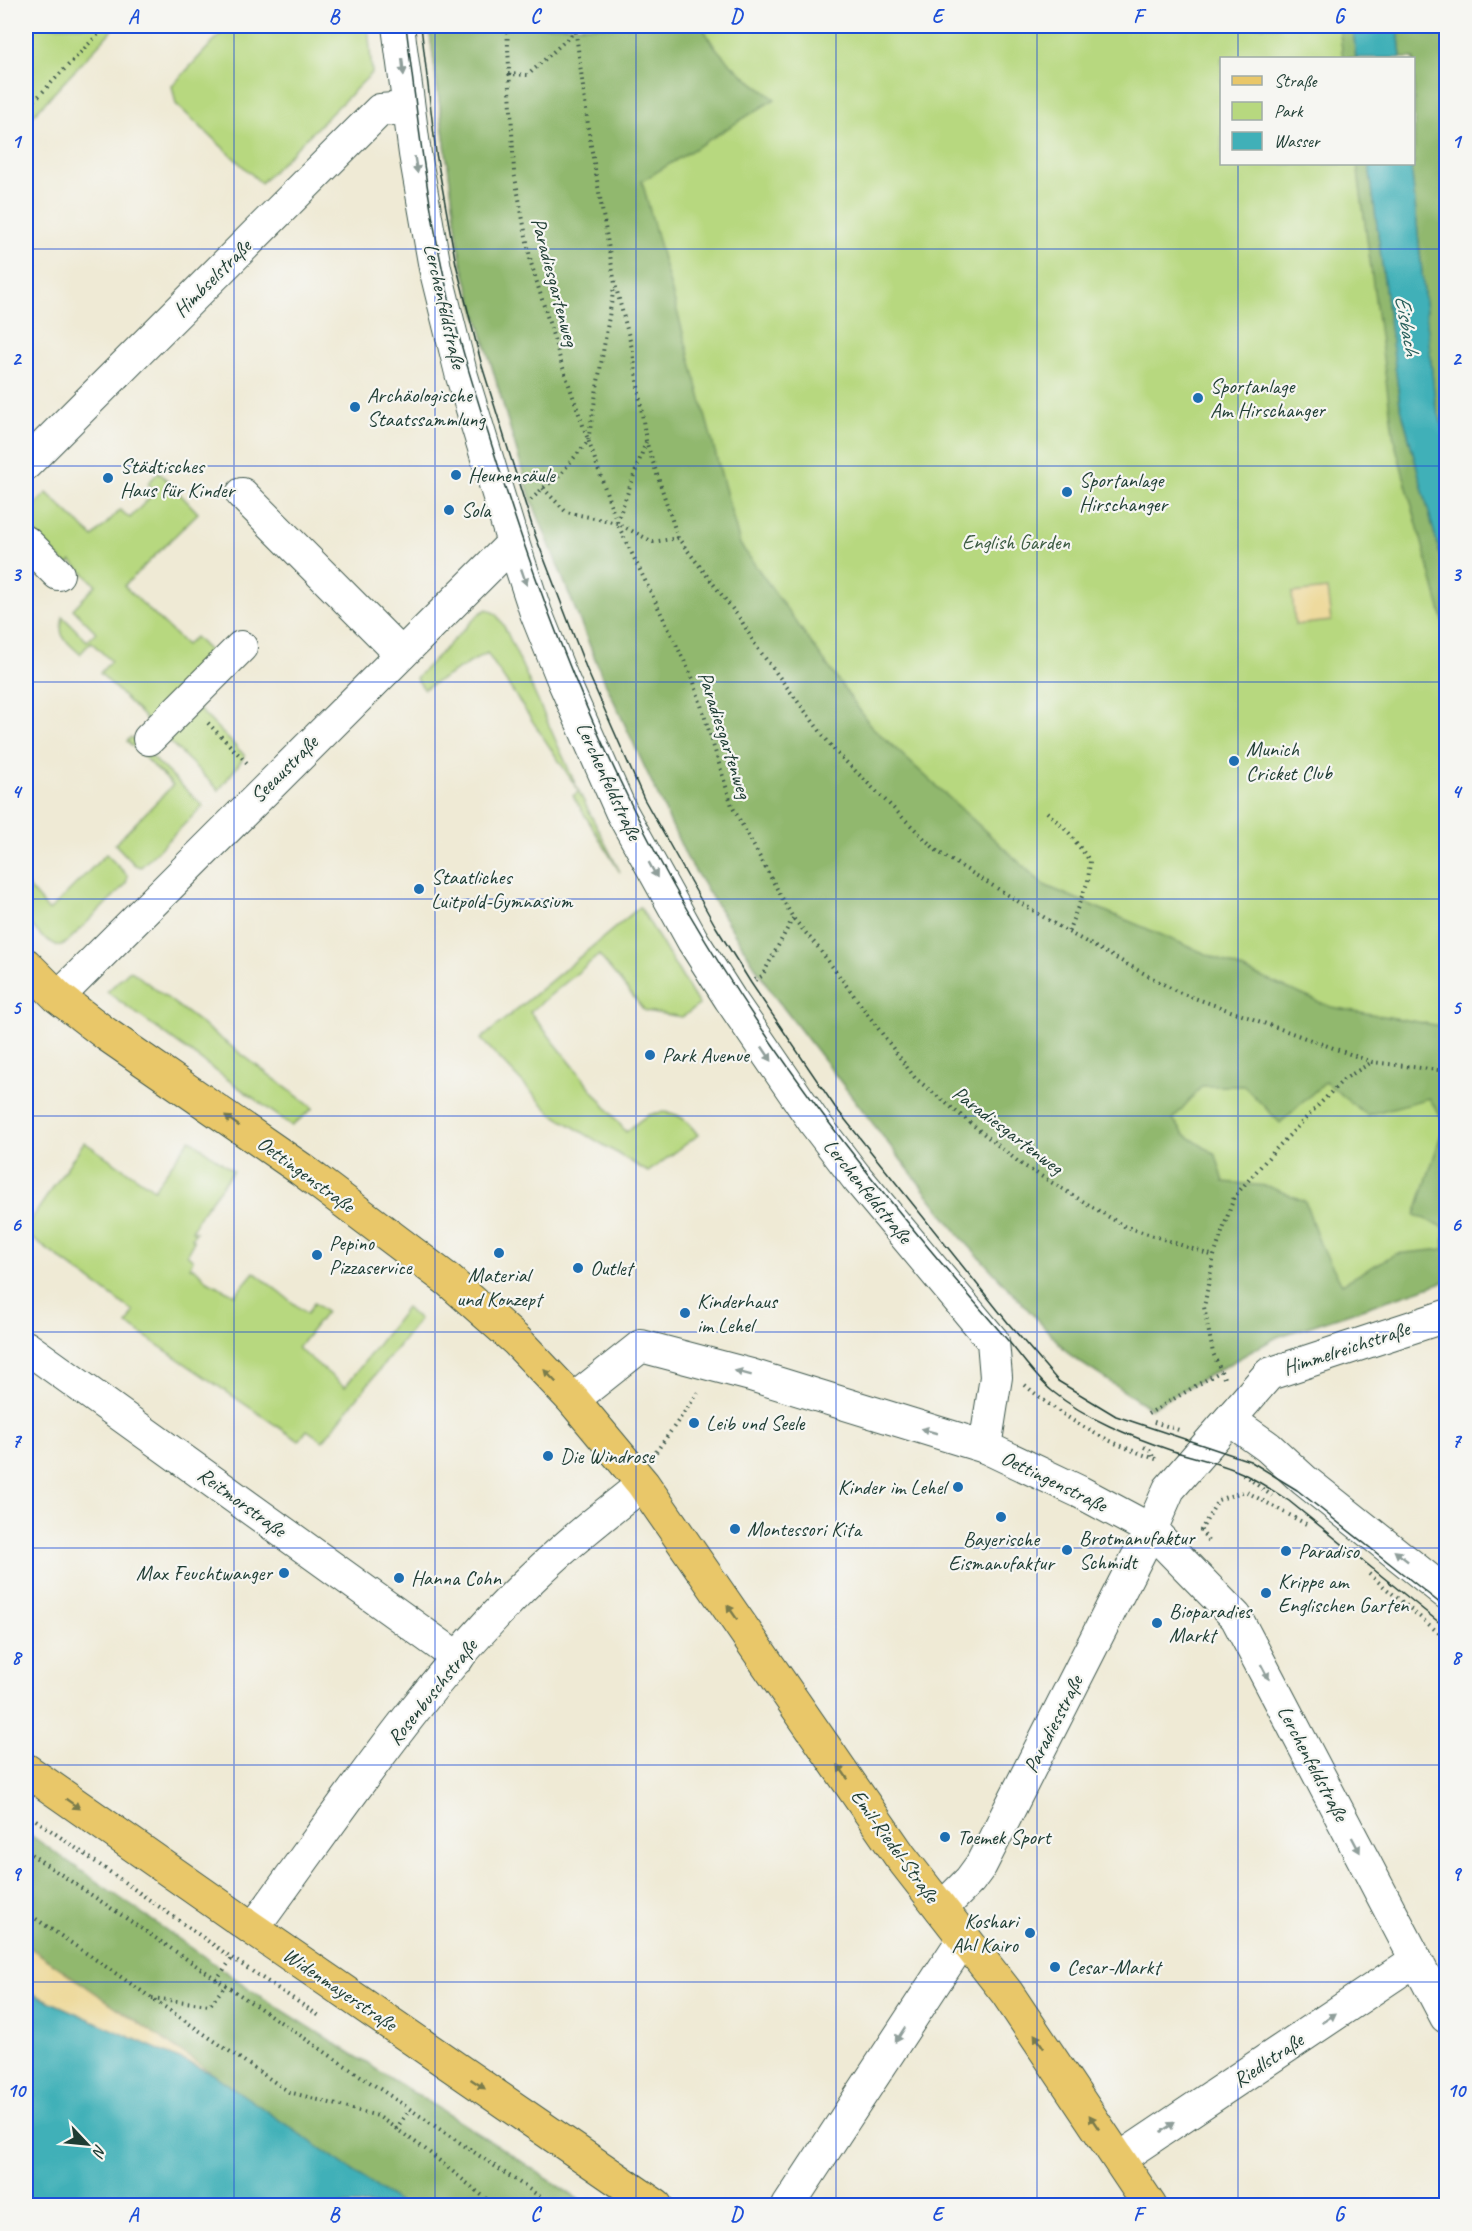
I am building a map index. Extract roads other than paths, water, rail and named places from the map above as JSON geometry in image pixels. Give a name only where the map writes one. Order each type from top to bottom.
[{"type":"main road","name":"Oettingenstraße","points":[[26,965],[58,997],[106,1035],[302,1168],[439,1273],[517,1341],[573,1400],[640,1481]]},
{"type":"main road","name":"Emil-Riedel-Straße","points":[[640,1481],[900,1856],[1007,1993],[1150,2205]]},
{"type":"main road","name":"Widenmayerstraße","points":[[26,1770],[252,1929],[656,2205]]},
{"type":"street","name":"Lerchenfeldstraße","points":[[398,26],[407,108],[424,212],[448,321],[461,373],[536,613],[591,746],[621,811],[693,941],[814,1122],[885,1213],[993,1341],[996,1377],[985,1447]]},
{"type":"street","name":"Himbselstraße","points":[[26,464],[380,110],[407,108]]},
{"type":"street","points":[[243,494],[401,654]]},
{"type":"street","points":[[26,542],[58,574]]},
{"type":"street","name":"Seeaustraße","points":[[58,997],[513,543]]},
{"type":"street","points":[[149,739],[241,647]]},
{"type":"street","name":"Himmelreichstraße","points":[[1230,1420],[1269,1374],[1446,1316]]},
{"type":"street","name":"Reitmorstraße","points":[[26,1347],[458,1658]]},
{"type":"street","name":"Oettingenstraße","points":[[573,1400],[641,1347],[717,1366],[985,1447],[1080,1492],[1151,1530]]},
{"type":"street","points":[[1151,1530],[1169,1489],[1230,1420],[1268,1447],[1304,1480],[1446,1593]]},
{"type":"street","name":"Rosenbuschstraße","points":[[252,1929],[410,1717],[458,1658],[531,1579],[640,1481]]},
{"type":"street","name":"Lerchenfeldstraße","points":[[1151,1530],[1236,1617],[1446,2017]]},
{"type":"street","name":"Paradiesstraße","points":[[941,1909],[970,1880],[986,1856],[1151,1530]]},
{"type":"street","points":[[788,2205],[964,1938]]},
{"type":"street","name":"Riedlstraße","points":[[1119,2159],[1416,1960]]},
{"type":"water","points":[[1353,26],[1398,26],[1401,57],[1356,57]]},
{"type":"water","name":"Eisbach","points":[[1369,165],[1411,165],[1435,402],[1446,437],[1446,577],[1400,404]]},
{"type":"water","points":[[26,1991],[213,2074],[402,2205],[26,2205]]},
{"type":"tram line","points":[[406,26],[426,177],[448,292],[475,393],[527,554],[575,681],[631,804],[689,914],[756,1020],[828,1122],[866,1171],[1045,1385],[1079,1410],[1110,1426],[1173,1451],[1234,1469],[1266,1486],[1289,1501],[1446,1628]]},
{"type":"tram line","points":[[421,26],[436,153],[456,264],[482,366],[535,535],[587,670],[644,799],[716,927],[751,983],[835,1107],[1009,1324],[1058,1381],[1116,1416],[1250,1461],[1297,1490],[1446,1608]]},
{"type":"place","name":"Sportanlage Am Hirschanger","points":[[1198,398]]},
{"type":"place","name":"Archäologische Staatssammlung","points":[[355,407]]},
{"type":"place","name":"Heunensäule","points":[[456,475]]},
{"type":"place","name":"Städtisches Haus für Kinder","points":[[108,478]]},
{"type":"place","name":"Sportanlage Hirschanger","points":[[1067,492]]},
{"type":"place","name":"Sola","points":[[449,510]]},
{"type":"place","name":"Munich Cricket Club","points":[[1234,761]]},
{"type":"place","name":"Staatliches Luitpold-Gymnasium","points":[[419,889]]},
{"type":"place","name":"Park Avenue","points":[[650,1055]]},
{"type":"place","name":"Material und Konzept","points":[[499,1253]]},
{"type":"place","name":"Pepino Pizzaservice","points":[[317,1255]]},
{"type":"place","name":"Outlet","points":[[578,1268]]},
{"type":"place","name":"Kinderhaus im Lehel","points":[[685,1313]]},
{"type":"place","name":"Leib und Seele","points":[[694,1423]]},
{"type":"place","name":"Die Windrose","points":[[548,1456]]},
{"type":"place","name":"Kinder im Lehel","points":[[958,1487]]},
{"type":"place","name":"Bayerische Eismanufaktur","points":[[1001,1517]]},
{"type":"place","name":"Montessori Kita","points":[[735,1529]]},
{"type":"place","name":"Brotmanufaktur Schmidt","points":[[1067,1550]]},
{"type":"place","name":"Paradiso","points":[[1286,1551]]},
{"type":"place","name":"Max Feuchtwanger","points":[[284,1573]]},
{"type":"place","name":"Hanna Cohn","points":[[399,1578]]},
{"type":"place","name":"Krippe am Englischen Garten","points":[[1266,1593]]},
{"type":"place","name":"Bioparadies Markt","points":[[1157,1623]]},
{"type":"place","name":"Toemek Sport","points":[[945,1837]]},
{"type":"place","name":"Koshari Ahl Kairo","points":[[1030,1933]]},
{"type":"place","name":"Cesar-Markt","points":[[1055,1967]]},
{"type":"park label","name":"English Garden","points":[[1016,542]]}]
